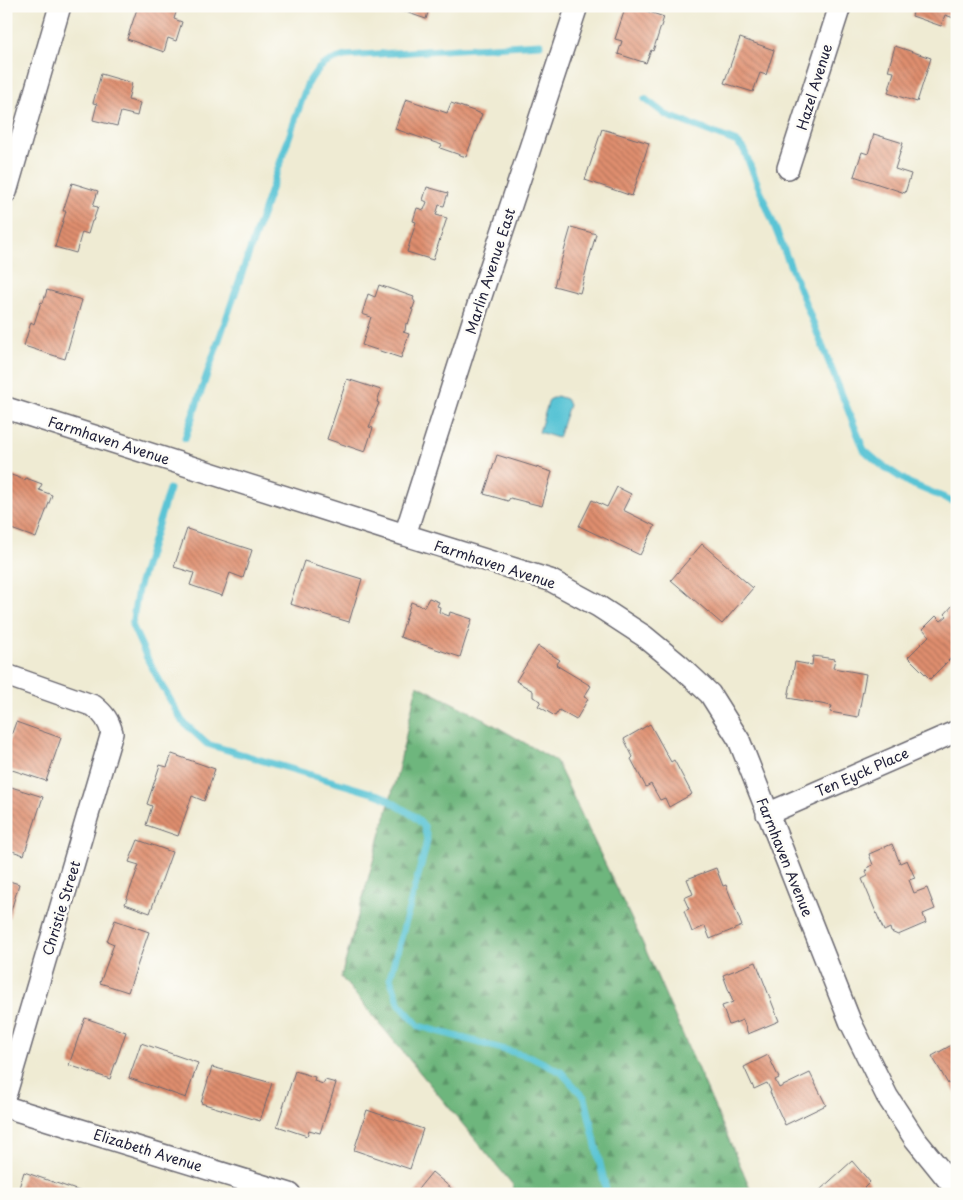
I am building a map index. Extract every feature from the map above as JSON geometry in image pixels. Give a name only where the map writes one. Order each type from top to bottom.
[{"type":"street","points":[[6,192],[60,6]]},
{"type":"street","name":"Marlin Avenue East","points":[[405,535],[481,296],[577,6]]},
{"type":"street","name":"Hazel Avenue","points":[[788,168],[840,6]]},
{"type":"street","name":"Farmhaven Avenue","points":[[6,408],[550,580],[598,606],[644,636],[710,694],[739,740],[850,1020],[887,1096],[915,1139],[957,1191]]},
{"type":"street","name":"Christie Street","points":[[6,675],[94,706],[104,713],[110,723],[112,733],[6,1093]]},
{"type":"street","name":"Ten Eyck Place","points":[[767,814],[957,731]]},
{"type":"street","name":"Elizabeth Avenue","points":[[6,1107],[290,1194]]},
{"type":"green space","points":[[417,685],[480,717],[556,761],[639,935],[751,1190],[750,1194],[512,1194],[513,1185],[341,977],[398,771]]},
{"type":"water","points":[[557,396],[566,399],[569,405],[558,438],[539,432],[549,400]]},
{"type":"building","points":[[138,6],[178,6],[174,19],[182,22],[176,41],[168,38],[164,52],[127,39]]},
{"type":"building","points":[[388,6],[430,6],[426,19]]},
{"type":"building","points":[[626,6],[632,6],[664,17],[653,51],[651,50],[646,63],[618,54],[622,41],[615,39]]},
{"type":"building","points":[[915,6],[957,6],[957,19],[945,15],[941,26],[912,16]]},
{"type":"building","points":[[740,38],[774,50],[766,75],[760,73],[753,92],[724,83]]},
{"type":"building","points":[[895,46],[931,58],[917,102],[888,93],[894,72],[888,71]]},
{"type":"building","points":[[101,74],[132,83],[128,100],[140,103],[137,116],[121,112],[117,126],[93,120],[97,104],[93,103]]},
{"type":"building","points":[[406,99],[447,113],[451,103],[482,114],[466,157],[440,148],[442,145],[395,129]]},
{"type":"building","points":[[602,129],[649,143],[632,196],[585,180]]},
{"type":"building","points":[[874,134],[903,143],[895,169],[911,174],[905,193],[854,176],[862,152],[868,154]]},
{"type":"building","points":[[72,183],[98,191],[93,206],[98,207],[88,234],[82,232],[76,253],[55,247],[66,211],[63,211]]},
{"type":"building","points":[[427,187],[448,193],[444,206],[439,205],[436,215],[447,218],[433,260],[407,252],[416,222],[413,221],[417,208],[424,210],[427,202],[423,200]]},
{"type":"building","points":[[571,227],[596,234],[580,293],[554,286]]},
{"type":"building","points":[[379,285],[414,297],[415,302],[411,309],[413,310],[403,332],[409,334],[401,358],[362,345],[371,317],[362,314],[368,294],[375,297]]},
{"type":"building","points":[[47,290],[82,300],[65,359],[24,346],[31,322],[34,324]]},
{"type":"building","points":[[347,379],[381,390],[377,402],[379,403],[369,427],[373,428],[365,452],[327,439]]},
{"type":"building","points":[[497,455],[552,472],[542,506],[510,498],[508,501],[484,494]]},
{"type":"building","points":[[6,473],[42,484],[39,490],[52,495],[36,538],[6,527]]},
{"type":"building","points":[[617,487],[631,494],[623,510],[655,526],[640,555],[579,526],[592,500],[607,507]]},
{"type":"building","points":[[187,529],[252,550],[243,578],[230,573],[222,596],[190,585],[194,573],[174,567]]},
{"type":"building","points":[[702,544],[753,588],[722,624],[671,580]]},
{"type":"building","points":[[304,561],[362,579],[349,622],[290,604]]},
{"type":"building","points":[[429,598],[439,602],[437,606],[440,607],[439,612],[449,616],[450,612],[472,619],[460,657],[400,637],[411,602],[424,607]]},
{"type":"building","points":[[953,605],[955,607],[957,605],[957,652],[930,679],[908,657],[929,636],[923,629],[936,616],[941,621],[947,616],[945,614]]},
{"type":"building","points":[[538,646],[560,660],[556,665],[591,686],[584,697],[588,699],[576,720],[559,710],[555,716],[538,706],[541,701],[533,697],[533,691],[516,681]]},
{"type":"building","points":[[813,656],[835,659],[833,668],[866,674],[858,717],[830,712],[832,706],[788,698],[795,662],[812,665]]},
{"type":"building","points":[[16,722],[61,738],[46,781],[6,768],[6,749]]},
{"type":"building","points":[[650,724],[671,762],[674,760],[692,794],[669,807],[665,798],[660,800],[651,784],[646,787],[631,759],[633,757],[624,739]]},
{"type":"building","points":[[172,754],[215,769],[204,801],[192,796],[178,836],[146,825],[152,806],[147,804],[160,765],[167,767]]},
{"type":"building","points":[[8,786],[43,797],[24,855],[6,849],[6,790]]},
{"type":"building","points":[[138,840],[172,852],[150,913],[125,904],[139,865],[129,862]]},
{"type":"building","points":[[892,844],[900,863],[907,860],[915,878],[909,880],[914,893],[927,888],[935,909],[923,914],[926,923],[898,935],[891,932],[890,928],[884,931],[862,879],[868,876],[866,872],[868,867],[873,865],[869,854]]},
{"type":"building","points":[[716,868],[723,886],[726,885],[742,926],[710,939],[705,926],[692,932],[684,911],[689,909],[684,898],[693,894],[687,879]]},
{"type":"building","points":[[6,880],[19,884],[7,924],[6,924]]},
{"type":"building","points":[[115,920],[149,932],[128,992],[100,983],[114,944],[107,941]]},
{"type":"building","points":[[756,962],[779,1021],[748,1034],[743,1020],[729,1025],[722,1006],[733,1002],[723,975]]},
{"type":"building","points":[[85,1018],[126,1032],[110,1079],[69,1065]]},
{"type":"building","points":[[957,1042],[957,1096],[932,1056]]},
{"type":"building","points":[[141,1043],[198,1063],[186,1098],[129,1078]]},
{"type":"building","points":[[768,1055],[779,1078],[775,1080],[779,1088],[810,1073],[826,1105],[785,1125],[767,1083],[754,1089],[744,1067]]},
{"type":"building","points":[[212,1067],[272,1083],[260,1121],[201,1103]]},
{"type":"building","points":[[295,1071],[315,1077],[314,1081],[323,1084],[325,1080],[336,1083],[320,1133],[309,1130],[307,1136],[277,1126]]},
{"type":"building","points":[[367,1110],[423,1129],[410,1169],[354,1150]]},
{"type":"building","points":[[852,1161],[870,1182],[864,1188],[869,1194],[823,1194],[820,1190]]},
{"type":"building","points":[[24,1172],[85,1193],[85,1194],[17,1194]]},
{"type":"building","points":[[432,1172],[458,1194],[414,1194]]},
{"type":"waterway","points":[[185,438],[307,85],[318,69],[332,60],[345,56],[540,44]]},
{"type":"waterway","points":[[645,99],[666,115],[737,142],[744,150],[864,450],[880,464],[909,483],[957,503]]},
{"type":"waterway","points":[[169,489],[138,589],[132,625],[148,660],[182,721],[207,744],[382,796],[414,816],[424,826],[427,839],[425,850],[390,978],[400,1005],[419,1026],[531,1057],[561,1072],[585,1098],[607,1194]]}]
